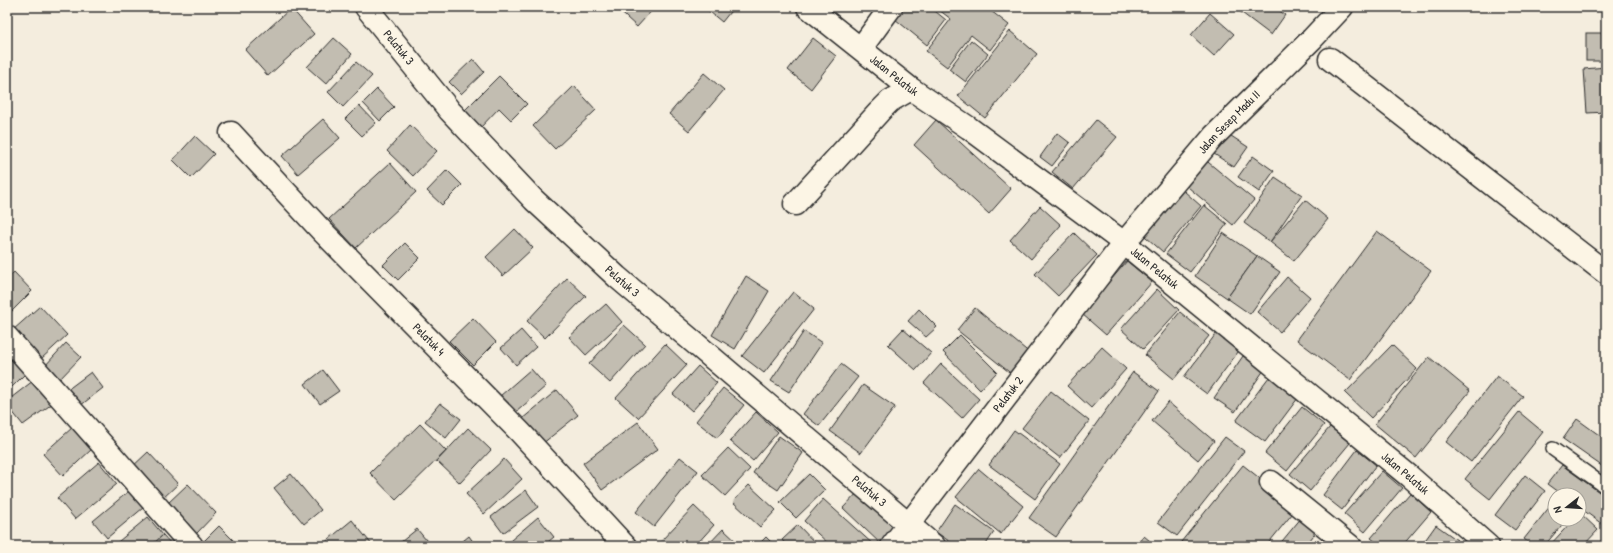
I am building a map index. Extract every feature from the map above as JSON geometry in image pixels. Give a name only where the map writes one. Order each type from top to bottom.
[{"type":"street","name":"Pelatuk 3","points":[[366,7],[450,111],[534,200],[617,277],[934,546]]},
{"type":"street","name":"Jalan Pelatuk","points":[[808,7],[912,88],[969,128],[1124,243],[1409,476],[1488,546]]},
{"type":"street","points":[[861,48],[891,7]]},
{"type":"street","name":"Jalan Sesep Madu II","points":[[1124,243],[1214,136],[1312,39],[1342,7]]},
{"type":"street","points":[[1330,59],[1606,273]]},
{"type":"street","points":[[795,204],[890,101],[912,88]]},
{"type":"street","name":"Pelatuk 4","points":[[232,133],[321,230],[520,432],[625,546]]},
{"type":"street","name":"Pelatuk 2","points":[[892,546],[1124,243]]},
{"type":"street","points":[[7,337],[192,546]]},
{"type":"street","points":[[1271,482],[1350,546]]},
{"type":"lane","points":[[1553,449],[1606,487]]},
{"type":"building","points":[[615,7],[655,7],[637,27]]},
{"type":"building","points":[[704,7],[734,7],[722,22]]},
{"type":"building","points":[[896,7],[930,7],[946,20],[927,45],[890,15]]},
{"type":"building","points":[[941,7],[986,7],[1009,25],[990,50],[971,35],[947,67],[926,51],[951,19],[939,10]]},
{"type":"building","points":[[1234,7],[1275,7],[1285,15],[1271,35]]},
{"type":"building","points":[[291,8],[314,34],[268,76],[245,50]]},
{"type":"building","points":[[1210,13],[1234,34],[1214,56],[1191,35]]},
{"type":"building","points":[[1010,31],[1037,54],[985,118],[958,96]]},
{"type":"building","points":[[1586,33],[1606,33],[1606,61],[1586,61]]},
{"type":"building","points":[[334,38],[352,54],[326,84],[307,67]]},
{"type":"building","points":[[813,38],[836,56],[811,89],[788,70]]},
{"type":"building","points":[[971,40],[988,54],[966,82],[949,69]]},
{"type":"building","points":[[473,59],[484,72],[461,94],[449,82]]},
{"type":"building","points":[[356,62],[372,76],[343,107],[328,92]]},
{"type":"building","points":[[1606,67],[1606,112],[1587,113],[1584,69]]},
{"type":"building","points":[[704,73],[724,90],[689,131],[669,114]]},
{"type":"building","points":[[499,76],[527,104],[511,120],[499,108],[480,128],[464,111]]},
{"type":"building","points":[[574,86],[596,110],[555,149],[533,126]]},
{"type":"building","points":[[377,89],[394,107],[380,121],[363,103]]},
{"type":"building","points":[[359,105],[376,123],[362,136],[345,119]]},
{"type":"building","points":[[323,119],[340,138],[298,174],[282,156]]},
{"type":"building","points":[[936,120],[1011,189],[989,214],[914,145]]},
{"type":"building","points":[[1096,120],[1117,137],[1073,189],[1052,172]]},
{"type":"building","points":[[410,125],[437,151],[413,176],[387,151]]},
{"type":"building","points":[[1225,132],[1248,147],[1234,167],[1211,152]]},
{"type":"building","points":[[1057,133],[1070,143],[1052,166],[1040,157]]},
{"type":"building","points":[[195,136],[214,154],[191,178],[173,160]]},
{"type":"building","points":[[1253,156],[1274,171],[1259,192],[1238,177]]},
{"type":"building","points":[[1203,158],[1254,200],[1233,225],[1182,182]]},
{"type":"building","points":[[390,163],[416,192],[356,248],[329,219]]},
{"type":"building","points":[[447,170],[462,185],[442,205],[427,191]]},
{"type":"building","points":[[1275,177],[1302,195],[1270,242],[1244,223]]},
{"type":"building","points":[[1176,184],[1201,206],[1163,252],[1138,230]]},
{"type":"building","points":[[1305,200],[1328,219],[1294,261],[1270,242]]},
{"type":"building","points":[[1204,205],[1227,224],[1190,272],[1166,254]]},
{"type":"building","points":[[1040,206],[1061,225],[1031,259],[1010,240]]},
{"type":"building","points":[[515,229],[533,248],[503,276],[486,257]]},
{"type":"building","points":[[1377,231],[1431,271],[1350,380],[1297,340]]},
{"type":"building","points":[[1074,233],[1097,255],[1058,296],[1035,274]]},
{"type":"building","points":[[1223,233],[1257,256],[1227,298],[1195,276]]},
{"type":"building","points":[[405,243],[420,258],[398,280],[383,265]]},
{"type":"building","points":[[1257,256],[1280,272],[1250,314],[1227,298]]},
{"type":"building","points":[[1127,261],[1152,282],[1106,335],[1082,314]]},
{"type":"building","points":[[14,272],[32,291],[7,316],[7,279]]},
{"type":"building","points":[[746,276],[769,291],[735,349],[712,335]]},
{"type":"building","points":[[1287,277],[1310,297],[1280,332],[1257,312]]},
{"type":"building","points":[[567,278],[586,296],[545,338],[527,321]]},
{"type":"building","points":[[1157,289],[1179,310],[1143,349],[1121,329]]},
{"type":"building","points":[[793,292],[814,309],[764,373],[742,356]]},
{"type":"building","points":[[606,304],[622,322],[586,355],[569,337]]},
{"type":"building","points":[[40,306],[67,335],[41,359],[13,330]]},
{"type":"building","points":[[975,308],[1031,354],[1014,376],[957,330]]},
{"type":"building","points":[[919,309],[937,327],[926,337],[908,321]]},
{"type":"building","points":[[1180,312],[1209,336],[1174,379],[1145,355]]},
{"type":"building","points":[[473,318],[496,342],[473,365],[449,341]]},
{"type":"building","points":[[624,325],[645,344],[610,383],[589,364]]},
{"type":"building","points":[[903,329],[931,353],[916,370],[888,345]]},
{"type":"building","points":[[521,330],[536,347],[516,365],[501,348]]},
{"type":"building","points":[[804,331],[822,343],[789,392],[771,381]]},
{"type":"building","points":[[1218,331],[1241,348],[1207,394],[1184,377]]},
{"type":"building","points":[[960,335],[997,372],[980,390],[943,352]]},
{"type":"building","points":[[66,343],[81,357],[58,381],[44,367]]},
{"type":"building","points":[[665,344],[687,365],[638,418],[616,398]]},
{"type":"building","points":[[7,345],[30,369],[7,392]]},
{"type":"building","points":[[1392,345],[1417,369],[1371,418],[1345,393]]},
{"type":"building","points":[[1102,347],[1126,369],[1091,408],[1067,386]]},
{"type":"building","points":[[1243,356],[1264,370],[1235,412],[1214,398]]},
{"type":"building","points":[[1429,357],[1470,391],[1416,458],[1375,424]]},
{"type":"building","points":[[841,364],[858,377],[819,426],[803,414]]},
{"type":"building","points":[[941,364],[979,399],[962,418],[924,383]]},
{"type":"building","points":[[698,366],[717,383],[692,411],[673,394]]},
{"type":"building","points":[[531,369],[546,386],[515,413],[500,396]]},
{"type":"building","points":[[323,370],[339,391],[320,404],[305,384]]},
{"type":"building","points":[[91,372],[103,388],[76,409],[63,393]]},
{"type":"building","points":[[1133,372],[1159,391],[1056,537],[1029,518]]},
{"type":"building","points":[[1497,376],[1523,396],[1471,462],[1446,442]]},
{"type":"building","points":[[38,377],[56,401],[23,425],[7,405],[7,401]]},
{"type":"building","points":[[1269,377],[1298,398],[1265,442],[1236,421]]},
{"type":"building","points":[[863,385],[895,407],[861,453],[830,431]]},
{"type":"building","points":[[723,388],[744,405],[717,438],[696,421]]},
{"type":"building","points":[[557,390],[578,415],[542,444],[522,419]]},
{"type":"building","points":[[1051,391],[1089,421],[1060,458],[1022,428]]},
{"type":"building","points":[[1168,402],[1214,441],[1198,460],[1152,421]]},
{"type":"building","points":[[440,403],[461,419],[446,438],[425,421]]},
{"type":"building","points":[[1302,407],[1324,425],[1287,471],[1265,453]]},
{"type":"building","points":[[756,412],[778,432],[753,461],[730,441]]},
{"type":"building","points":[[1519,412],[1543,432],[1490,499],[1465,479]]},
{"type":"building","points":[[1577,419],[1606,440],[1606,469],[1563,439]]},
{"type":"building","points":[[638,422],[658,449],[602,490],[583,463]]},
{"type":"building","points":[[420,424],[446,451],[396,500],[370,473]]},
{"type":"building","points":[[73,427],[92,449],[63,476],[43,454]]},
{"type":"building","points":[[1330,427],[1350,443],[1310,491],[1290,474]]},
{"type":"building","points":[[468,428],[491,450],[460,483],[437,461]]},
{"type":"building","points":[[1014,430],[1060,464],[1035,499],[989,465]]},
{"type":"building","points":[[779,436],[803,453],[778,490],[753,473]]},
{"type":"building","points":[[1225,437],[1244,451],[1177,536],[1158,522]]},
{"type":"building","points":[[728,448],[750,469],[725,496],[702,475]]},
{"type":"building","points":[[1357,450],[1376,465],[1342,510],[1323,495]]},
{"type":"building","points":[[148,452],[178,484],[162,499],[131,468]]},
{"type":"building","points":[[680,457],[698,471],[654,527],[636,512]]},
{"type":"building","points":[[504,459],[522,479],[484,514],[466,494]]},
{"type":"building","points":[[99,462],[117,484],[75,519],[57,498]]},
{"type":"building","points":[[1243,465],[1297,508],[1266,546],[1185,546],[1181,542]]},
{"type":"building","points":[[1562,465],[1606,497],[1606,527],[1587,513],[1587,487],[1551,487],[1547,484]]},
{"type":"building","points":[[979,469],[1023,506],[1001,534],[956,497]]},
{"type":"building","points":[[1382,471],[1402,488],[1365,532],[1344,514]]},
{"type":"building","points":[[291,474],[321,510],[304,524],[274,488]]},
{"type":"building","points":[[809,474],[825,490],[796,518],[780,502]]},
{"type":"building","points":[[1525,475],[1545,491],[1515,530],[1495,515]]},
{"type":"building","points":[[188,484],[216,513],[196,534],[167,504]]},
{"type":"building","points":[[749,485],[776,510],[760,527],[733,502]]},
{"type":"building","points":[[526,490],[538,507],[503,533],[491,517]]},
{"type":"building","points":[[860,490],[900,528],[883,546],[843,508]]},
{"type":"building","points":[[129,491],[143,508],[107,538],[93,521]]},
{"type":"building","points":[[1410,493],[1431,512],[1402,546],[1381,546],[1371,538]]},
{"type":"building","points":[[823,499],[875,546],[831,546],[804,521]]},
{"type":"building","points":[[955,504],[994,532],[985,546],[956,546],[936,532]]},
{"type":"building","points":[[694,506],[714,525],[695,546],[666,546],[661,541]]},
{"type":"building","points":[[1547,510],[1547,527],[1560,527],[1544,546],[1533,546],[1524,539]]},
{"type":"building","points":[[148,517],[163,535],[151,546],[113,546]]},
{"type":"building","points":[[538,517],[554,537],[543,546],[504,546]]},
{"type":"building","points":[[1302,517],[1318,530],[1305,546],[1278,546]]},
{"type":"building","points":[[352,520],[373,546],[325,546],[323,544]]},
{"type":"building","points":[[1587,520],[1598,530],[1583,546],[1549,546],[1567,527],[1587,527]]},
{"type":"building","points":[[798,525],[818,546],[787,546],[782,540]]},
{"type":"building","points":[[1436,525],[1457,540],[1453,546],[1421,546]]},
{"type":"building","points":[[219,526],[237,544],[235,546],[199,546]]},
{"type":"building","points":[[417,529],[431,546],[396,546]]},
{"type":"building","points":[[723,529],[741,546],[707,546]]},
{"type":"building","points":[[163,535],[173,546],[151,546]]},
{"type":"building","points":[[1327,535],[1340,546],[1319,546]]},
{"type":"building","points":[[469,536],[476,546],[457,546]]},
{"type":"building","points":[[1144,536],[1156,546],[1135,546]]},
{"type":"building","points":[[766,537],[775,546],[757,546]]}]
